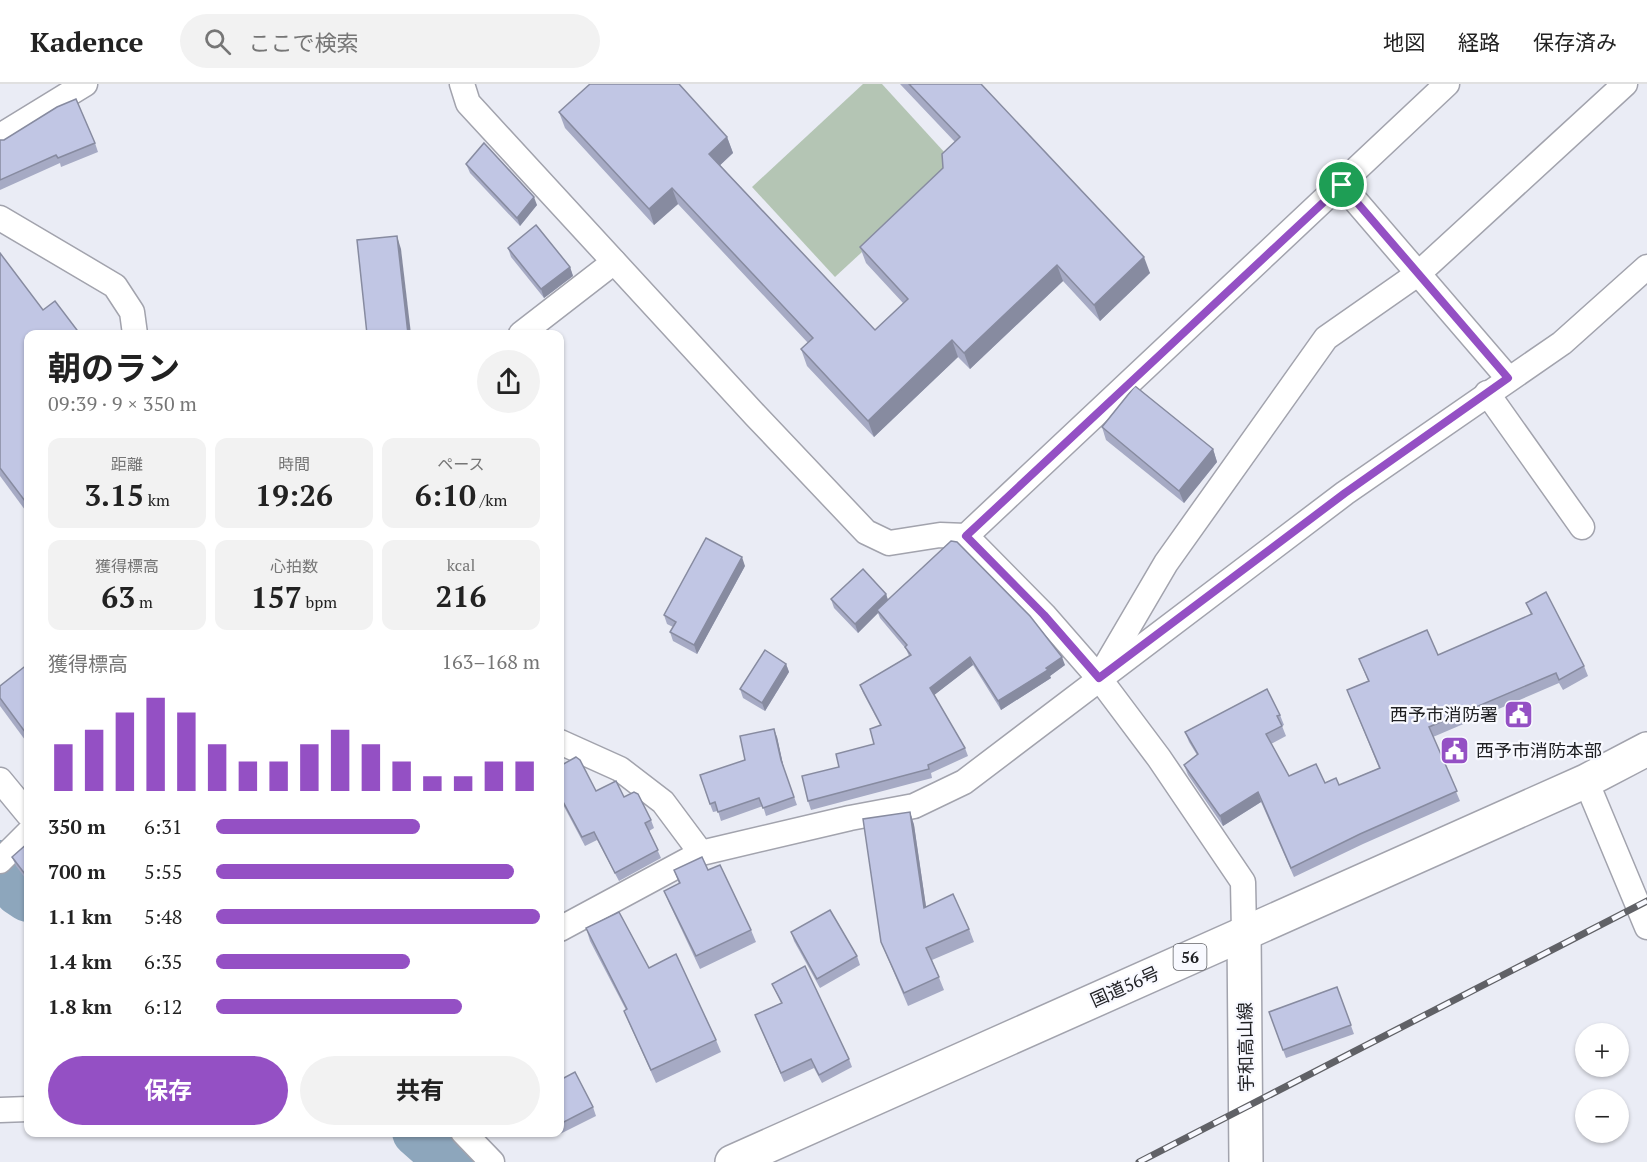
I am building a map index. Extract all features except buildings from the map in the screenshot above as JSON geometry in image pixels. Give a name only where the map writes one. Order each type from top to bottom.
[{"type":"main road","name":"国道56号","points":[[732,1162],[1586,781],[1647,749]]},
{"type":"main road","name":"宇和高山線","points":[[1244,932],[1246,1162]]},
{"type":"street","points":[[0,136],[85,84]]},
{"type":"street","points":[[966,536],[1447,84]]},
{"type":"street","points":[[1099,678],[1166,563],[1326,338],[1419,273],[1625,84]]},
{"type":"street","points":[[460,85],[468,103],[866,532],[889,543],[940,535],[966,536],[1044,615],[1099,678],[1159,758],[1243,882],[1244,932]]},
{"type":"street","points":[[1342,185],[1508,378]]},
{"type":"street","points":[[0,218],[115,286],[132,312],[134,330]]},
{"type":"street","points":[[526,330],[614,262]]},
{"type":"street","points":[[564,927],[701,853],[849,818],[914,806],[964,782],[1345,493],[1508,378],[1562,343],[1647,267]]},
{"type":"street","points":[[1487,393],[1582,527]]},
{"type":"street","points":[[564,744],[620,769],[663,802],[701,853]]},
{"type":"street","points":[[0,780],[24,809]]},
{"type":"street","points":[[1586,781],[1647,927]]},
{"type":"street","points":[[0,861],[24,837]]},
{"type":"street","points":[[0,1110],[24,1109]]},
{"type":"street","points":[[468,1137],[492,1162]]},
{"type":"green space","points":[[863,84],[882,84],[956,165],[835,277],[752,187]]},
{"type":"waterway","points":[[0,865],[24,894]]},
{"type":"waterway","points":[[423,1137],[451,1162]]},
{"type":"railway","points":[[1139,1162],[1647,901]]},
{"type":"place","name":"西予市消防署","points":[[1519,715]]},
{"type":"place","name":"西予市消防本部","points":[[1455,751]]},
{"type":"route","points":[[1342,185],[1508,378],[1345,493],[1099,678],[1044,615],[966,536],[1342,185]]}]
